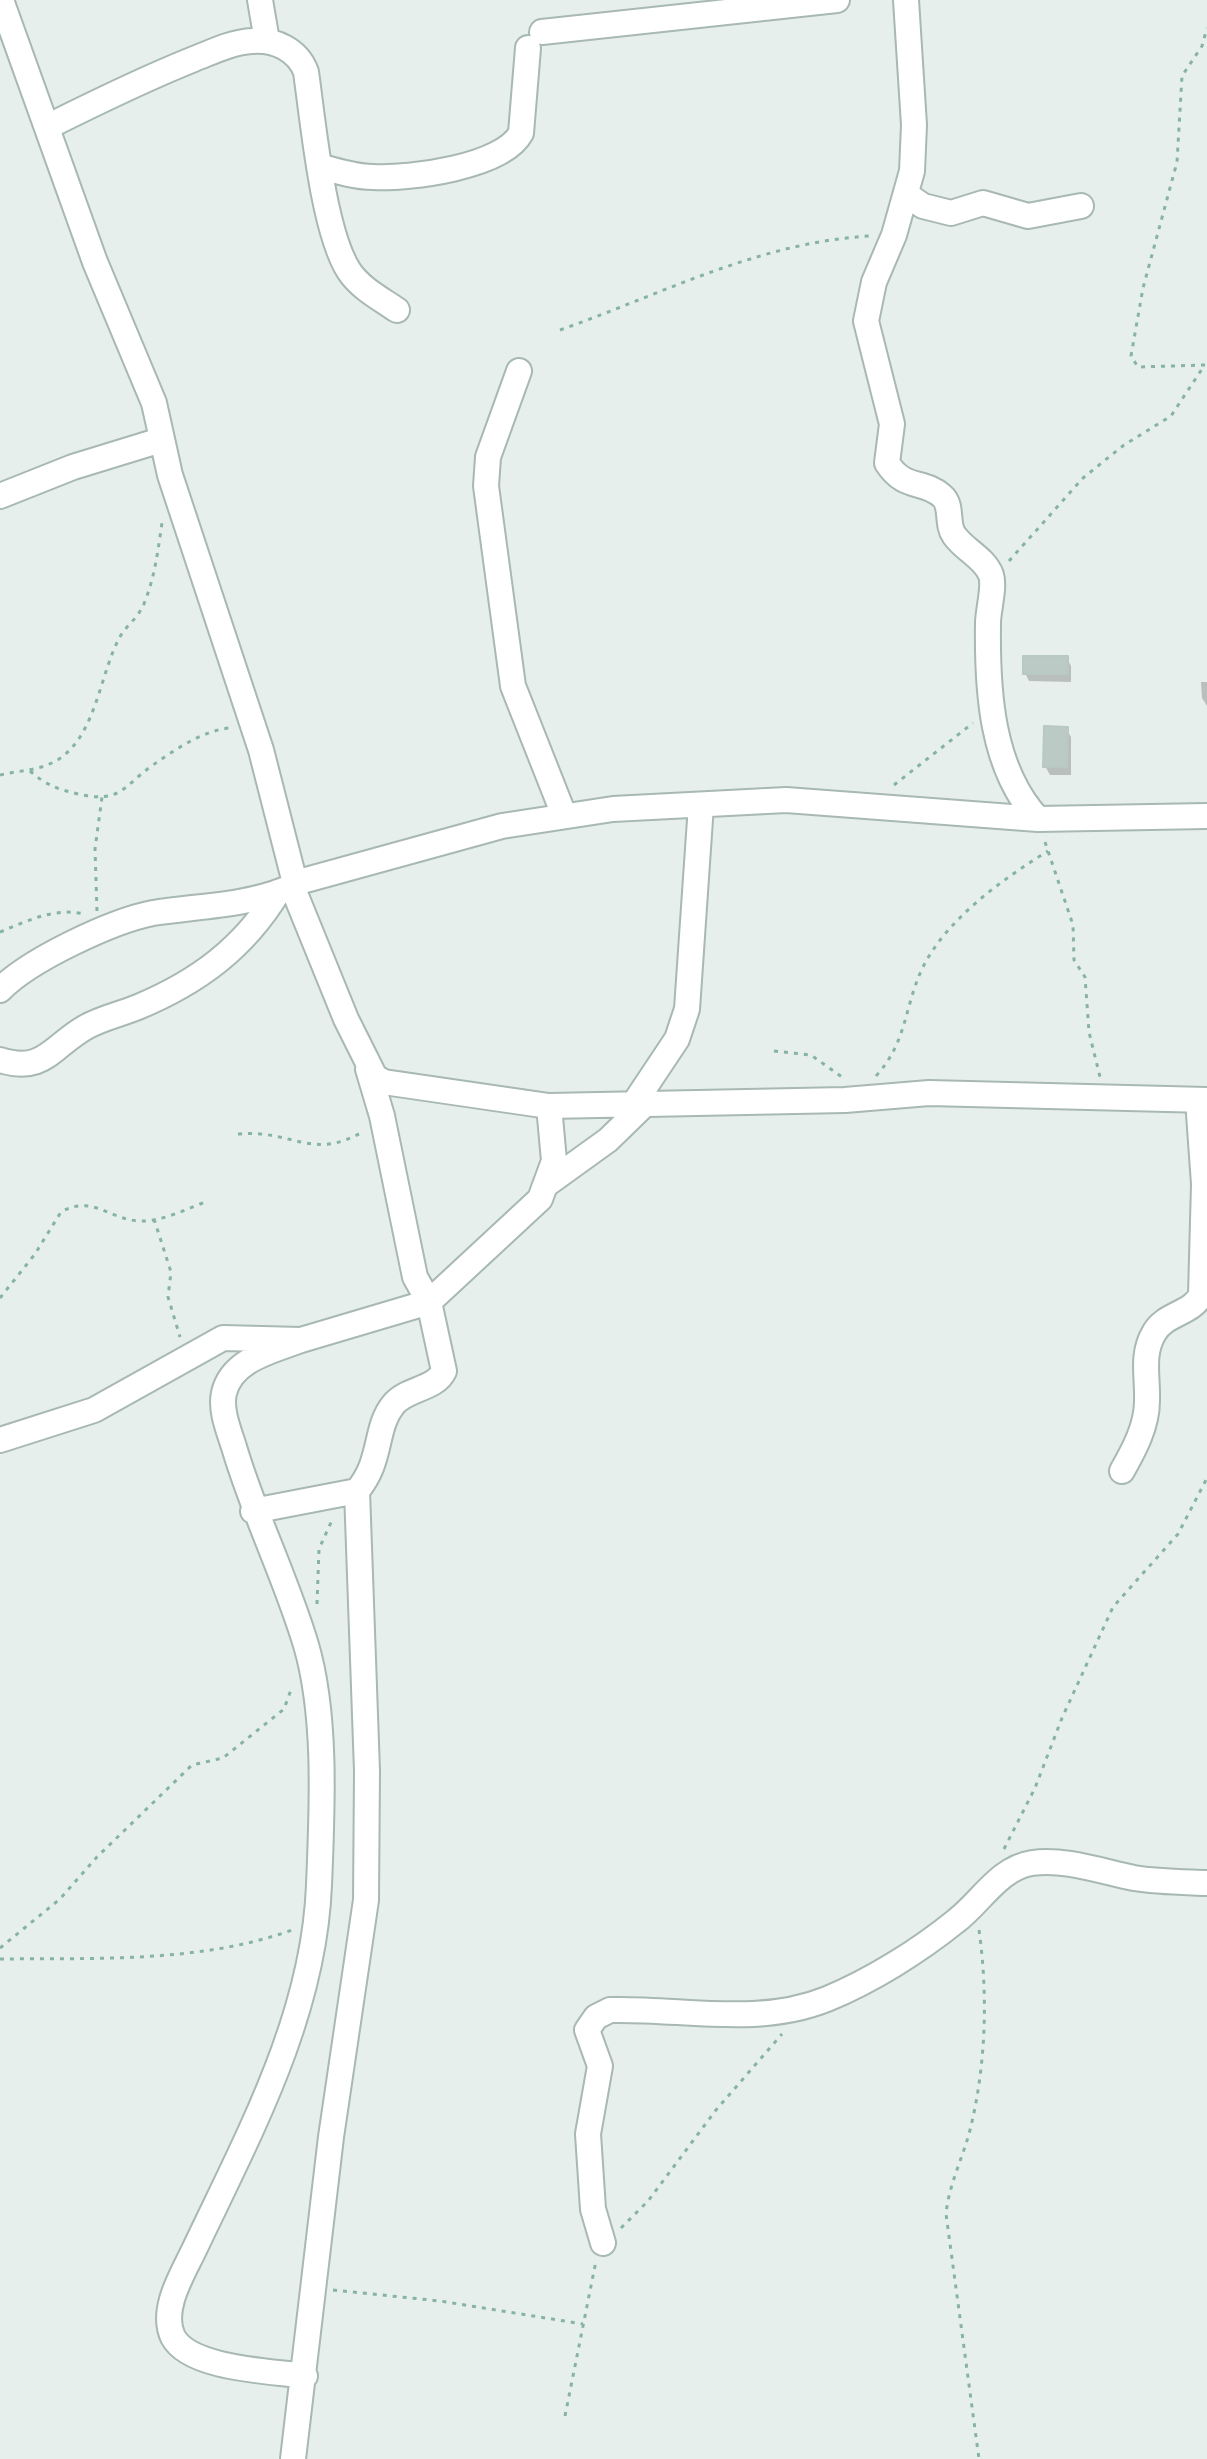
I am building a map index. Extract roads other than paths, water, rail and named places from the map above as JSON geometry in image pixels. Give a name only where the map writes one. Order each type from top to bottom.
[{"type":"street","points":[[1,0],[8,40],[49,126],[95,262],[154,403],[170,475],[253,726],[288,887],[368,1069],[382,1116],[415,1277],[429,1302],[444,1373],[438,1380],[404,1394],[390,1408],[374,1467],[352,1493],[253,1511]]},
{"type":"street","points":[[260,0],[267,41]]},
{"type":"street","points":[[319,166],[372,177],[395,176],[477,163],[504,152],[515,144],[521,133],[535,40],[837,0]]},
{"type":"street","points":[[906,0],[914,125],[907,195],[874,282],[866,321],[892,424],[887,463],[908,484],[942,495],[947,501],[955,537],[986,566],[992,578],[988,623],[993,708],[1008,776],[1038,819]]},
{"type":"street","points":[[49,126],[143,79],[226,47],[250,41],[267,41],[292,51],[301,59],[319,166],[337,241],[349,271],[361,285],[397,310]]},
{"type":"street","points":[[907,195],[923,206],[951,213],[983,203],[1028,216],[1081,206]]},
{"type":"street","points":[[519,371],[492,444],[486,486],[513,686],[564,815]]},
{"type":"street","points":[[0,496],[73,467],[161,440]]},
{"type":"street","points":[[0,990],[80,940],[132,918],[201,909],[502,826],[564,815],[786,800],[1038,819],[1207,816]]},
{"type":"street","points":[[547,1184],[608,1140],[638,1105],[677,1039],[687,1009],[701,805]]},
{"type":"street","points":[[0,1060],[16,1065],[34,1063],[84,1028],[199,977],[258,926],[288,887]]},
{"type":"street","points":[[368,1069],[384,1082],[549,1106],[638,1105],[846,1090],[1203,1100],[1201,1295],[1198,1303],[1166,1319],[1154,1332],[1146,1351],[1147,1402],[1143,1422],[1137,1444],[1122,1471]]},
{"type":"street","points":[[305,2376],[204,2360],[185,2352],[174,2339],[168,2322],[169,2307],[191,2256],[278,2072],[318,1921],[321,1841],[318,1726],[306,1646],[253,1511],[224,1415],[223,1395],[232,1375],[247,1361],[301,1340],[429,1302],[540,1199],[554,1161],[549,1106]]},
{"type":"street","points":[[0,1440],[94,1410],[140,1381],[187,1360],[229,1336],[301,1340]]},
{"type":"street","points":[[293,2459],[331,2137],[366,1900],[367,1771],[352,1493]]},
{"type":"street","points":[[603,2243],[593,2209],[588,2147],[600,2066],[587,2030],[596,2017],[610,2010],[756,2014],[801,2009],[830,1998],[883,1968],[1032,1863],[1060,1864],[1138,1878],[1207,1883]]}]
